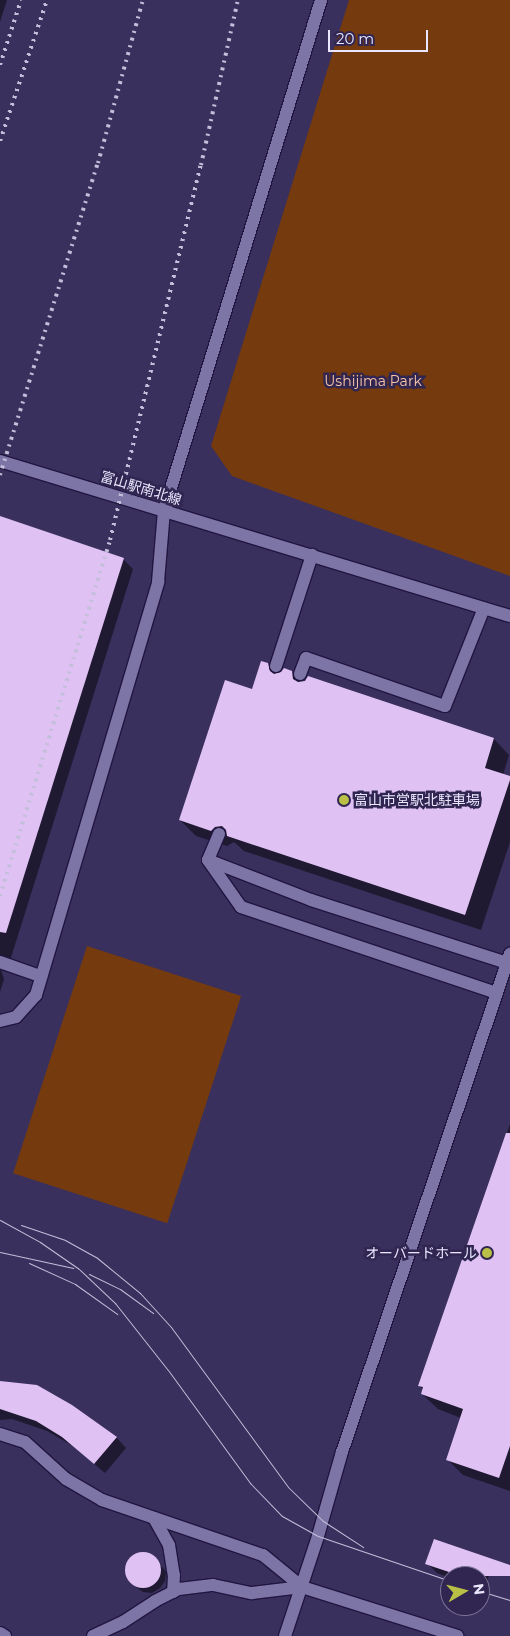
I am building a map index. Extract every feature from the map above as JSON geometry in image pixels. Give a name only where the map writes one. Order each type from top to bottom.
[{"type":"street","points":[[0,1021],[16,1017],[36,995],[40,976],[158,582],[164,511],[321,0]]},
{"type":"street","name":"富山駅南北線","points":[[0,461],[273,542],[510,616]]},
{"type":"street","points":[[276,666],[312,555]]},
{"type":"street","points":[[300,674],[306,658],[445,706],[484,608]]},
{"type":"street","points":[[208,860],[219,834]]},
{"type":"street","points":[[208,860],[311,900],[508,958],[342,1452],[302,1587],[285,1636]]},
{"type":"street","points":[[208,860],[240,907],[497,993]]},
{"type":"street","points":[[0,962],[40,976]]},
{"type":"street","points":[[0,1434],[25,1442],[66,1479],[102,1500],[263,1555],[302,1587],[456,1636]]},
{"type":"street","points":[[154,1518],[169,1545],[174,1575],[173,1592]]},
{"type":"street","points":[[93,1636],[123,1622],[179,1589],[214,1585],[252,1593],[302,1587]]},
{"type":"street","points":[[0,1634],[5,1636]]},
{"type":"green space","name":"Ushijima Park","points":[[349,0],[510,0],[510,576],[232,476],[211,446]]},
{"type":"green space","points":[[87,946],[241,996],[167,1223],[13,1173]]},
{"type":"building","points":[[0,516],[124,558],[6,933],[0,932]]},
{"type":"building","name":"富山市営駅北駐車場","points":[[261,661],[268,663],[270,671],[274,674],[281,672],[284,668],[292,671],[293,679],[298,682],[305,681],[308,676],[494,738],[485,768],[510,776],[510,780],[465,915],[227,836],[226,830],[222,826],[215,827],[211,831],[179,820],[225,680],[252,689]]},
{"type":"building","name":"オーバードホール","points":[[506,1133],[510,1133],[510,1446],[499,1478],[446,1460],[463,1409],[421,1394],[423,1387],[418,1386]]},
{"type":"building","points":[[0,1381],[37,1385],[72,1405],[117,1437],[94,1464],[62,1437],[36,1421],[0,1409]]},
{"type":"building","points":[[434,1539],[510,1565],[510,1576],[490,1576],[490,1566],[440,1566],[440,1569],[425,1564]]},
{"type":"building","points":[[143,1552],[150,1553],[156,1557],[160,1563],[160,1577],[156,1583],[150,1587],[143,1588],[136,1587],[130,1583],[126,1577],[125,1570],[126,1563],[130,1557],[136,1553]]},
{"type":"tram line","points":[[0,1220],[40,1242],[79,1269],[115,1303],[168,1370],[250,1483],[282,1516],[318,1536],[440,1578]]},
{"type":"tram line","points":[[21,1225],[65,1240],[96,1257],[140,1293],[171,1327],[288,1487],[323,1521],[363,1547]]},
{"type":"tram line","points":[[0,1252],[73,1268]]},
{"type":"tram line","points":[[29,1263],[75,1284],[117,1314]]},
{"type":"tram line","points":[[89,1274],[120,1289],[153,1313]]},
{"type":"tram line","points":[[490,1594],[510,1600]]},
{"type":"railway","points":[[0,65],[21,0]]},
{"type":"railway","points":[[0,141],[47,0]]},
{"type":"railway","points":[[0,475],[98,163],[143,0]]},
{"type":"railway","points":[[0,896],[110,540],[201,165],[238,0]]},
{"type":"place","name":"富山市営駅北駐車場","points":[[344,800]]},
{"type":"place","name":"オーバードホール","points":[[487,1253]]}]
